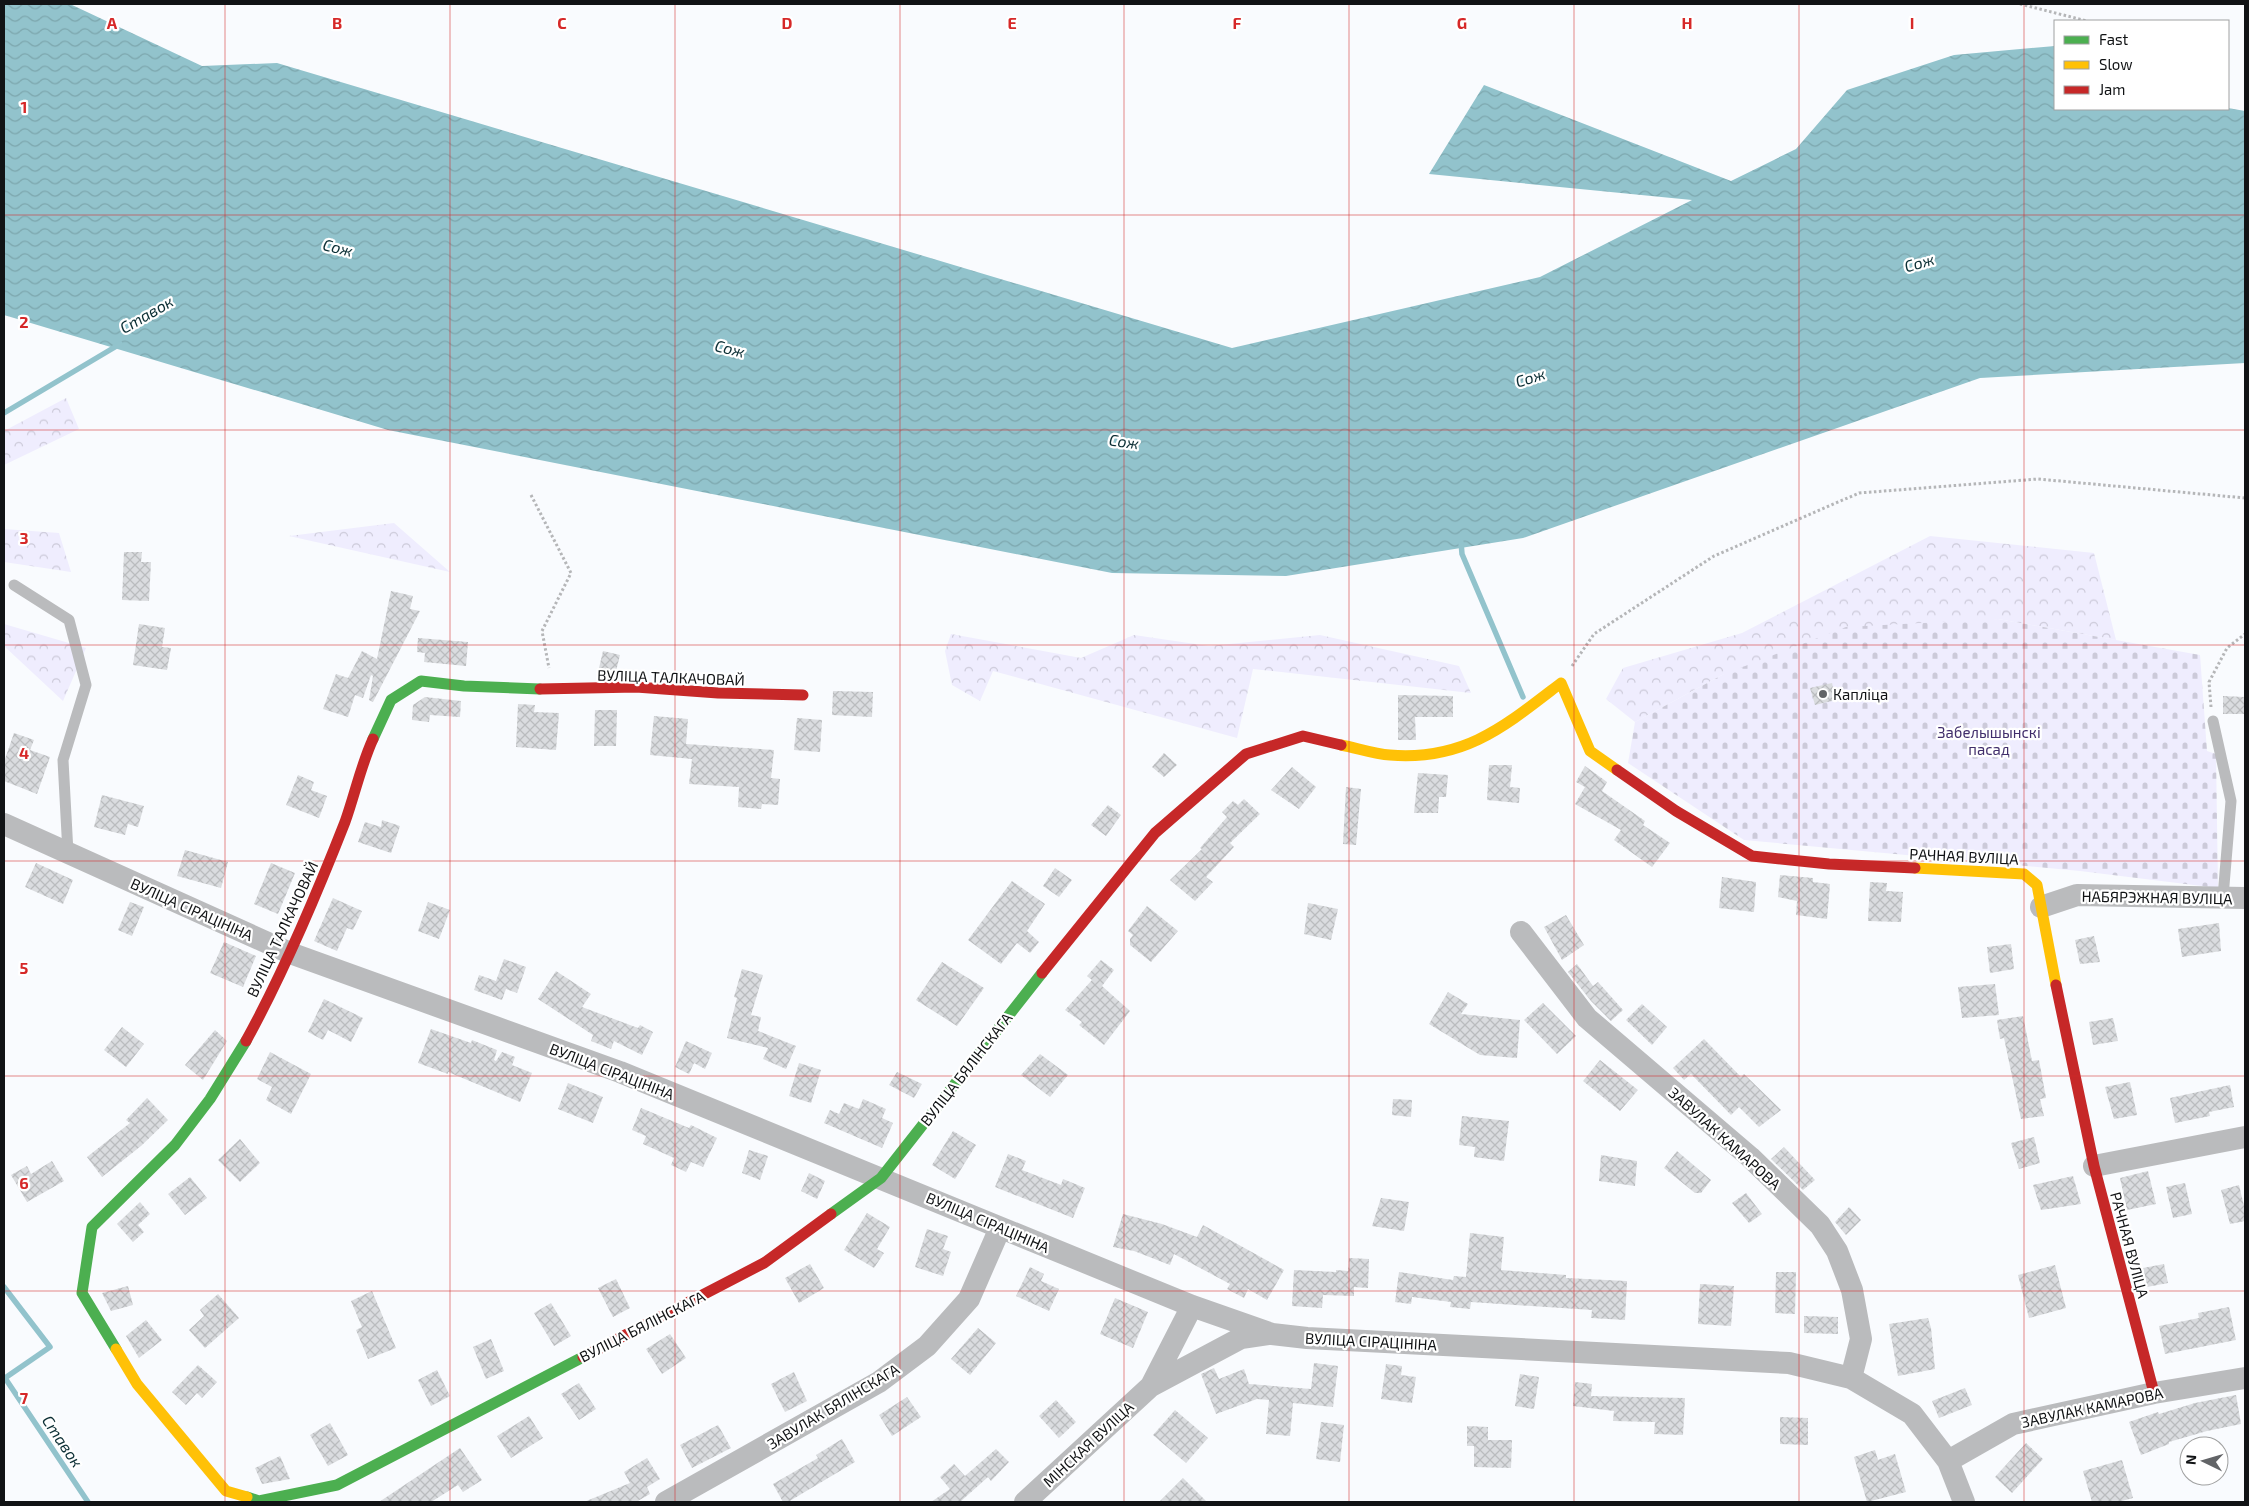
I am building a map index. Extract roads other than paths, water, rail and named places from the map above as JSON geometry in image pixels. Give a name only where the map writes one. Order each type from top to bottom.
[{"type":"street","name":"ВУЛІЦА ТАЛКАЧОВАЙ","points":[[226,1491],[137,1384],[82,1293],[92,1227],[174,1145],[210,1099],[247,1039],[304,925],[346,820],[364,758],[391,700],[422,681],[464,686],[554,690],[636,687],[718,693],[803,695]]},
{"type":"street","name":"РАЧНАЯ ВУЛІЦА","points":[[1561,683],[1590,751],[1676,811],[1752,856],[1829,864],[2024,874],[2037,885],[2094,1166],[2154,1393]]},
{"type":"street","name":"ВУЛІЦА БЯЛІНСКАГА","points":[[226,1491],[259,1501],[335,1493],[764,1263],[881,1178],[1071,936],[1155,833],[1246,754],[1303,736],[1388,755],[1420,756],[1455,750],[1503,727],[1561,683]]},
{"type":"street","name":"ВУЛІЦА СІРАЦІНІНА","points":[[4,824],[290,953],[620,1072],[1192,1306],[1272,1334],[1307,1338],[1788,1363],[1851,1378],[1912,1414],[1948,1461],[1964,1502]]},
{"type":"street","name":"НАБЯРЭЖНАЯ ВУЛІЦА","points":[[2041,907],[2077,895],[2234,897]]},
{"type":"street","name":"ЗАВУЛАК КАМАРОВА","points":[[1521,932],[1586,1018],[1750,1157],[1820,1225],[1837,1251],[1852,1290],[1861,1339],[1851,1378]]},
{"type":"street","points":[[2094,1166],[2245,1136]]},
{"type":"street","name":"ЗАВУЛАК БЯЛІНСКАГА","points":[[666,1502],[879,1382],[928,1346],[968,1299],[1000,1228]]},
{"type":"street","name":"МІНСКАЯ ВУЛІЦА","points":[[1151,1386],[1192,1306]]},
{"type":"street","name":"МІНСКАЯ ВУЛІЦА","points":[[1025,1502],[1151,1386],[1241,1338],[1272,1334]]},
{"type":"street","name":"ЗАВУЛАК КАМАРОВА","points":[[1948,1461],[2013,1424],[2154,1393],[2245,1378]]},
{"type":"lane","points":[[14,585],[69,620],[86,685],[63,760],[68,853]]},
{"type":"lane","points":[[2213,721],[2231,801],[2234,897]]},
{"type":"water","name":"Сож","points":[[4,4],[70,4],[202,66],[277,63],[1232,348],[1540,277],[1692,200],[1429,174],[1484,85],[1731,181],[1796,149],[1847,90],[1954,55],[2054,46],[2054,110],[2229,110],[2229,108],[2245,111],[2245,363],[1980,378],[1523,538],[1286,576],[1112,573],[388,430],[4,315]]},
{"type":"waterway","name":"Ставок","points":[[4,413],[120,344]]},
{"type":"waterway","points":[[1461,542],[1462,554],[1523,697]]},
{"type":"waterway","name":"Ставок","points":[[4,1287],[50,1347],[5,1378],[88,1502]]},
{"type":"place","name":"Капліца","points":[[1823,694]]},
{"type":"park label","name":"Забелышынскі пасад","points":[[1989,740]]}]
